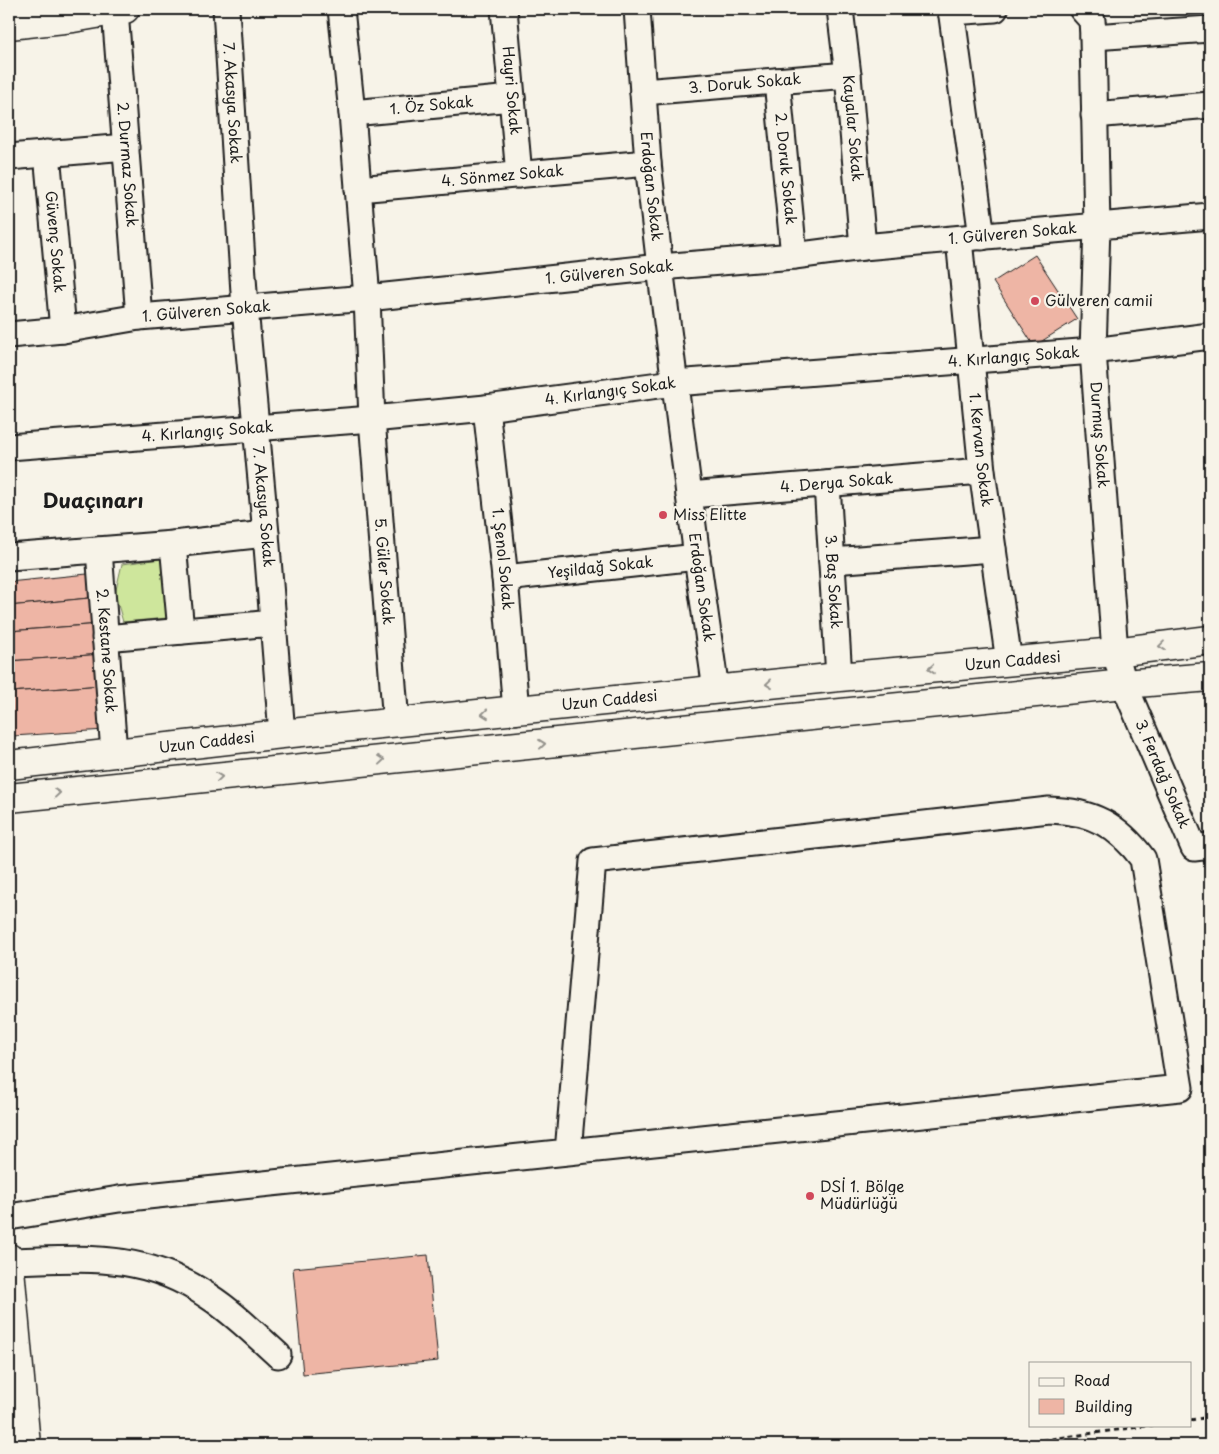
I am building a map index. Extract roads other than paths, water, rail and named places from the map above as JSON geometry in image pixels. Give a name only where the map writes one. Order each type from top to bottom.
[{"type":"main road","points":[[9,25],[120,10]]},
{"type":"main road","name":"Uzun Caddesi","points":[[9,765],[282,734],[396,724],[839,677],[1115,652],[1210,640]]},
{"type":"main road","points":[[9,798],[1124,684],[1210,677]]},
{"type":"main road","points":[[9,1259],[11,1306],[26,1445]]},
{"type":"street","name":"7. Akasya Sokak","points":[[226,9],[245,308],[282,734]]},
{"type":"street","name":"5. Güler Sokak","points":[[341,9],[352,113],[367,298],[372,419],[396,724]]},
{"type":"street","name":"Hayri Sokak","points":[[504,9],[519,175]]},
{"type":"street","name":"Erdoğan Sokak","points":[[637,9],[648,163],[660,267],[696,557],[716,690]]},
{"type":"street","name":"Kayalar Sokak","points":[[840,9],[848,75],[863,247]]},
{"type":"street","points":[[951,10],[995,9]]},
{"type":"street","name":"Durmuş Sokak","points":[[1082,9],[1092,20],[1093,37],[1097,227],[1093,351],[1115,652],[1124,684]]},
{"type":"street","name":"2. Durmaz Sokak","points":[[120,10],[126,147],[139,317]]},
{"type":"street","name":"1. Kervan Sokak","points":[[951,10],[970,238],[972,359],[982,471],[1008,662]]},
{"type":"street","points":[[1093,37],[1210,29]]},
{"type":"street","name":"3. Doruk Sokak","points":[[643,92],[848,75]]},
{"type":"street","name":"2. Doruk Sokak","points":[[777,80],[794,256]]},
{"type":"street","name":"1. Öz Sokak","points":[[352,113],[512,98]]},
{"type":"street","points":[[1094,115],[1210,105]]},
{"type":"street","points":[[9,157],[126,147]]},
{"type":"street","name":"Güvenç Sokak","points":[[47,153],[63,330]]},
{"type":"street","name":"4. Sönmez Sokak","points":[[358,189],[648,163]]},
{"type":"street","name":"1. Gülveren Sokak","points":[[9,335],[63,330],[139,317],[367,298],[660,267],[794,256],[863,247],[1210,216]]},
{"type":"street","name":"4. Kırlangıç Sokak","points":[[9,446],[372,419],[486,408],[674,383],[1093,351],[1210,336]]},
{"type":"street","name":"1. Şenol Sokak","points":[[486,408],[505,578],[516,711]]},
{"type":"street","name":"4. Derya Sokak","points":[[688,495],[982,471]]},
{"type":"street","name":"3. Baş Sokak","points":[[827,484],[839,677]]},
{"type":"street","points":[[9,557],[173,544],[266,534]]},
{"type":"street","points":[[173,544],[181,631]]},
{"type":"street","points":[[832,561],[993,549]]},
{"type":"street","name":"2. Kestane Sokak","points":[[99,550],[114,753]]},
{"type":"street","name":"Yeşildağ Sokak","points":[[505,578],[696,557]]},
{"type":"street","points":[[105,638],[273,623]]},
{"type":"street","name":"3. Ferdağ Sokak","points":[[1124,684],[1194,848],[1210,846]]},
{"type":"street","points":[[9,1216],[119,1199],[1180,1088],[1143,859],[1124,836],[1100,820],[1084,814],[1049,810],[593,861],[568,1152]]},
{"type":"street","points":[[9,1259],[99,1259],[145,1266],[189,1284],[210,1296],[278,1355]]},
{"type":"place","name":"Gülveren camii","points":[[1035,301]]},
{"type":"place","name":"Miss Elitte","points":[[663,515]]},
{"type":"place","name":"DSİ 1. Bölge Müdürlüğü","points":[[810,1196]]},
{"type":"district","name":"Duaçınarı","points":[[93,501]]}]
